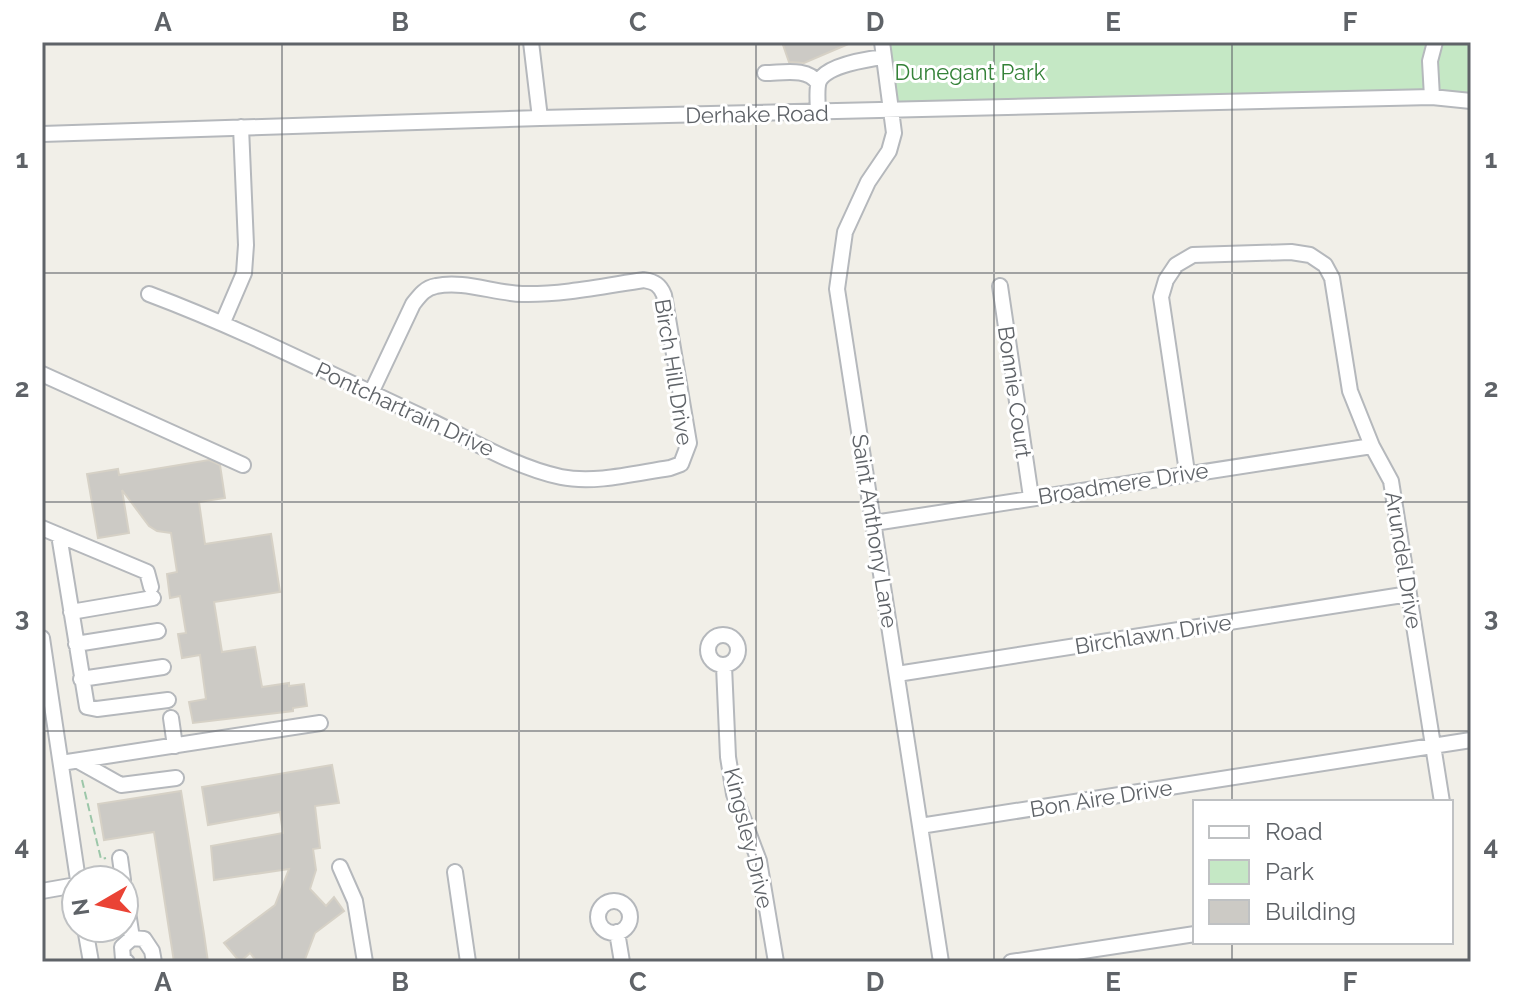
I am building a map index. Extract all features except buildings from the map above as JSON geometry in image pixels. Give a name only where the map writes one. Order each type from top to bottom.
[{"type":"street","points":[[531,42],[540,118]]},
{"type":"street","points":[[1432,97],[1430,61],[1435,42]]},
{"type":"street","points":[[818,83],[824,75],[883,49]]},
{"type":"street","name":"Saint Anthony Lane","points":[[883,49],[894,133],[889,151],[868,182],[845,232],[837,289],[941,962]]},
{"type":"street","points":[[765,73],[812,74],[818,83],[818,113]]},
{"type":"street","name":"Derhake Road","points":[[42,134],[540,118],[1432,97],[1471,101]]},
{"type":"street","points":[[223,322],[244,273],[246,245],[241,127]]},
{"type":"street","name":"Arundel Drive","points":[[1187,472],[1161,297],[1166,280],[1176,265],[1193,255],[1291,252],[1310,255],[1325,265],[1332,278],[1350,391],[1372,446],[1391,481],[1442,800]]},
{"type":"street","name":"Birch Hill Drive","points":[[371,393],[413,304],[423,291],[433,286],[450,284],[495,292],[546,294],[644,280],[653,282],[661,287],[664,295],[689,443],[681,464],[670,468]]},
{"type":"street","name":"Bonnie Court","points":[[1000,286],[1031,497]]},
{"type":"street","name":"Pontchartrain Drive","points":[[149,294],[223,322],[523,464],[562,477],[595,478],[670,468]]},
{"type":"street","points":[[42,374],[243,465]]},
{"type":"street","name":"Broadmere Drive","points":[[874,523],[1187,472],[1372,446]]},
{"type":"street","points":[[42,528],[147,572],[152,592],[71,612]]},
{"type":"street","points":[[59,535],[85,703],[92,709],[168,700]]},
{"type":"street","name":"Birchlawn Drive","points":[[897,674],[1409,594]]},
{"type":"street","points":[[76,644],[158,631]]},
{"type":"street","points":[[42,638],[75,864]]},
{"type":"street","name":"Kingsley Drive","points":[[724,666],[728,757],[734,794],[759,861],[776,962]]},
{"type":"street","points":[[81,679],[163,667]]},
{"type":"street","points":[[171,718],[175,746]]},
{"type":"street","points":[[61,763],[320,723]]},
{"type":"street","name":"Bon Aire Drive","points":[[920,826],[1471,740]]},
{"type":"street","points":[[77,761],[121,785],[176,778]]},
{"type":"street","points":[[120,858],[121,864]]},
{"type":"street","points":[[340,867],[355,901],[365,962]]},
{"type":"street","points":[[455,872],[468,962]]},
{"type":"street","points":[[617,932],[622,962]]},
{"type":"street","points":[[1011,962],[1193,934]]},
{"type":"street","points":[[140,939],[144,939],[152,951],[154,962]]},
{"type":"street","points":[[125,944],[122,947],[123,959],[127,962]]},
{"type":"path","points":[[77,761],[101,859],[120,858]]},
{"type":"green space","name":"Dunegant Park","points":[[889,42],[1471,42],[1471,93],[1432,90],[901,103],[897,99]]}]
